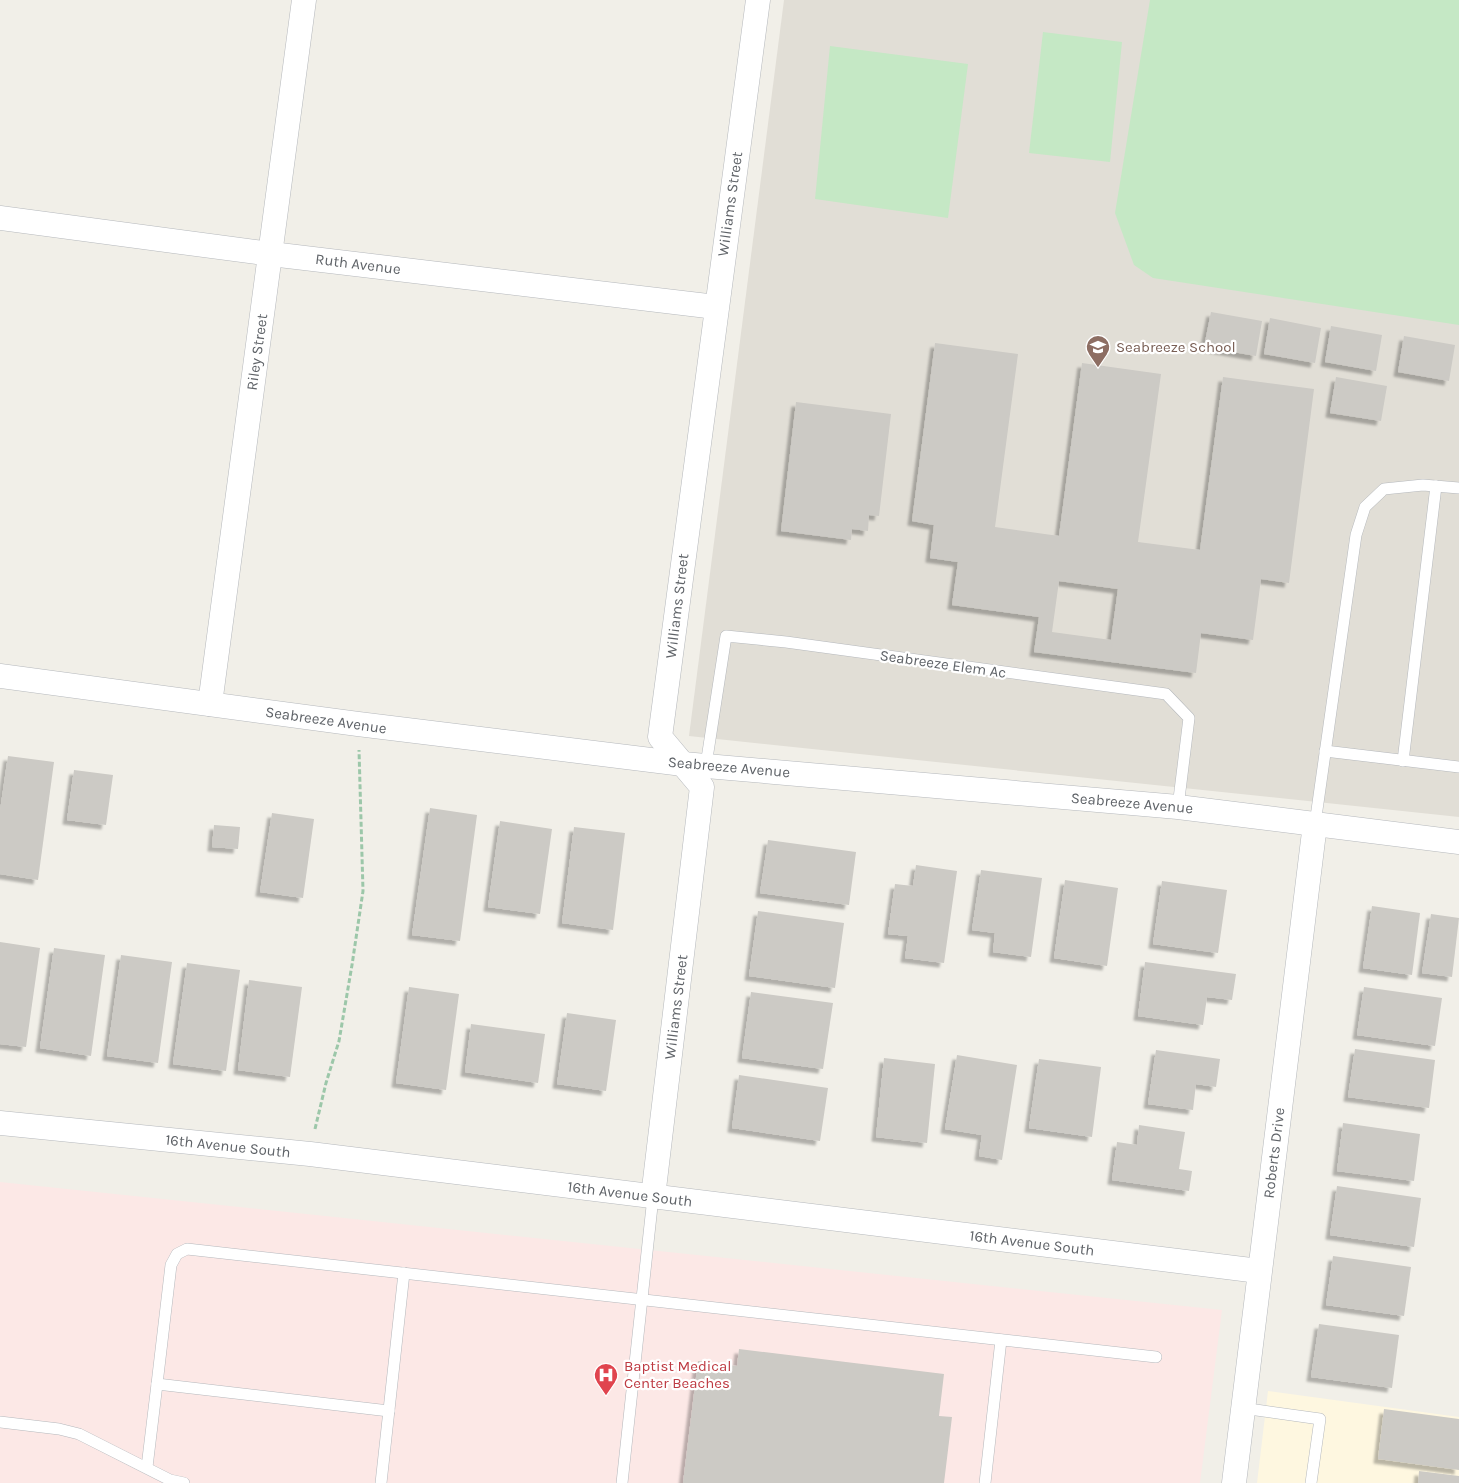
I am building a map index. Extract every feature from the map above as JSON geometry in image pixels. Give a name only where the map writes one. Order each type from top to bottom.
[{"type":"street","name":"Riley Street","points":[[210,704],[304,0]]},
{"type":"street","name":"Williams Street","points":[[653,1197],[702,787],[694,764],[660,737],[758,0]]},
{"type":"street","name":"Ruth Avenue","points":[[0,218],[271,254],[716,307]]},
{"type":"street","name":"Seabreeze Avenue","points":[[0,676],[358,724],[694,764],[1178,807],[1459,842]]},
{"type":"street","name":"Roberts Drive","points":[[1234,1483],[1315,824]]},
{"type":"street","name":"16th Avenue South","points":[[0,1123],[310,1154],[1259,1271]]},
{"type":"lane","points":[[1315,824],[1356,535],[1365,507],[1384,489],[1423,485],[1459,488]]},
{"type":"lane","points":[[1403,760],[1436,486]]},
{"type":"lane","name":"Seabreeze Elem Ac","points":[[694,764],[726,636],[1166,694],[1190,718],[1178,807]]},
{"type":"lane","points":[[1325,751],[1459,766]]},
{"type":"lane","points":[[622,1483],[653,1197]]},
{"type":"lane","points":[[147,1467],[171,1265],[177,1254],[187,1250],[1156,1357]]},
{"type":"lane","points":[[382,1483],[404,1273]]},
{"type":"lane","points":[[985,1483],[1002,1340]]},
{"type":"lane","points":[[157,1384],[389,1411]]},
{"type":"lane","points":[[1242,1408],[1320,1419],[1311,1483]]},
{"type":"lane","points":[[0,1422],[60,1429],[79,1434],[170,1480],[184,1483]]},
{"type":"path","points":[[310,1154],[326,1083],[339,1041],[363,890],[358,724]]},
{"type":"shaded area","name":"Seabreeze School","points":[[784,0],[1459,0],[1459,817],[689,736]]},
{"type":"shaded area","name":"Baptist Medical Center Beaches","points":[[0,1182],[1222,1310],[1200,1483],[0,1483]]},
{"type":"shaded area","points":[[1268,1391],[1459,1417],[1459,1483],[1257,1483]]},
{"type":"green space","points":[[1150,0],[1459,0],[1459,325],[1153,278],[1134,265],[1115,213]]},
{"type":"green space","points":[[1043,32],[1122,42],[1110,162],[1029,153]]},
{"type":"green space","points":[[830,46],[968,64],[948,218],[815,199]]},
{"type":"building","points":[[1211,312],[1262,321],[1256,356],[1204,347]]},
{"type":"building","points":[[1270,318],[1321,328],[1315,363],[1264,354]]},
{"type":"building","points":[[1331,326],[1382,335],[1376,371],[1325,362]]},
{"type":"building","points":[[1404,336],[1455,345],[1449,381],[1398,372]]},
{"type":"building","points":[[935,343],[1018,354],[995,527],[1059,536],[1082,363],[1161,374],[1138,542],[1200,550],[1223,377],[1314,389],[1289,583],[1261,579],[1253,640],[1201,633],[1196,673],[1034,652],[1039,617],[952,605],[958,562],[930,558],[934,525],[912,521]],"holes":[[[1059,581],[1118,589],[1111,640],[1052,632]]]},
{"type":"building","points":[[1336,377],[1387,386],[1381,421],[1330,413]]},
{"type":"building","points":[[796,402],[891,414],[879,516],[869,515],[868,531],[852,529],[851,540],[781,531]]},
{"type":"building","points":[[8,756],[54,762],[38,880],[0,874],[0,811]]},
{"type":"building","points":[[74,770],[113,775],[106,825],[67,820]]},
{"type":"building","points":[[430,808],[477,815],[460,941],[412,935]]},
{"type":"building","points":[[272,813],[314,819],[303,898],[260,892]]},
{"type":"building","points":[[500,821],[552,829],[540,914],[488,907]]},
{"type":"building","points":[[214,825],[240,827],[238,849],[212,847]]},
{"type":"building","points":[[574,827],[625,833],[613,930],[562,923]]},
{"type":"building","points":[[768,840],[856,852],[849,905],[760,893]]},
{"type":"building","points":[[916,865],[957,871],[944,963],[905,958],[908,936],[888,934],[895,884],[913,886]]},
{"type":"building","points":[[981,870],[1042,878],[1031,957],[993,952],[995,933],[972,930]]},
{"type":"building","points":[[1065,880],[1118,888],[1107,966],[1054,958]]},
{"type":"building","points":[[1162,881],[1227,890],[1218,953],[1153,944]]},
{"type":"building","points":[[1372,906],[1420,913],[1412,975],[1363,968]]},
{"type":"building","points":[[758,911],[844,923],[835,988],[749,976]]},
{"type":"building","points":[[1431,914],[1459,918],[1452,977],[1422,973]]},
{"type":"building","points":[[0,942],[40,948],[26,1047],[0,1044]]},
{"type":"building","points":[[54,948],[105,955],[91,1056],[40,1048]]},
{"type":"building","points":[[121,955],[172,962],[158,1063],[107,1056]]},
{"type":"building","points":[[1145,962],[1236,974],[1232,1000],[1207,997],[1203,1025],[1138,1016]]},
{"type":"building","points":[[187,963],[240,970],[226,1071],[173,1064]]},
{"type":"building","points":[[249,980],[302,987],[290,1077],[238,1070]]},
{"type":"building","points":[[409,987],[459,994],[446,1090],[396,1083]]},
{"type":"building","points":[[1364,987],[1442,998],[1435,1046],[1357,1035]]},
{"type":"building","points":[[751,992],[833,1003],[823,1069],[742,1058]]},
{"type":"building","points":[[567,1013],[616,1020],[606,1091],[557,1084]]},
{"type":"building","points":[[471,1024],[545,1034],[538,1083],[465,1072]]},
{"type":"building","points":[[1355,1049],[1435,1060],[1429,1108],[1348,1097]]},
{"type":"building","points":[[1156,1050],[1220,1059],[1216,1087],[1196,1084],[1193,1110],[1148,1104]]},
{"type":"building","points":[[957,1055],[1017,1065],[1002,1160],[979,1156],[982,1135],[945,1129]]},
{"type":"building","points":[[884,1058],[935,1064],[927,1143],[876,1137]]},
{"type":"building","points":[[1039,1059],[1101,1067],[1092,1137],[1029,1128]]},
{"type":"building","points":[[739,1075],[828,1088],[820,1141],[732,1128]]},
{"type":"building","points":[[1343,1123],[1420,1134],[1414,1181],[1337,1171]]},
{"type":"building","points":[[1139,1125],[1185,1132],[1179,1169],[1192,1171],[1189,1191],[1112,1180],[1117,1142],[1137,1145]]},
{"type":"building","points":[[1337,1186],[1421,1198],[1414,1247],[1330,1235]]},
{"type":"building","points":[[1333,1256],[1411,1267],[1404,1316],[1326,1305]]},
{"type":"building","points":[[1319,1324],[1399,1335],[1392,1388],[1311,1377]]},
{"type":"building","points":[[739,1349],[944,1374],[939,1416],[952,1417],[944,1483],[683,1483],[698,1361],[737,1366]]},
{"type":"building","points":[[1384,1409],[1459,1419],[1459,1470],[1378,1459]]},
{"type":"building","points":[[1419,1471],[1459,1476],[1459,1483],[1418,1483]]},
{"type":"place","name":"Seabreeze School","points":[[1098,368]]},
{"type":"place","name":"Baptist Medical Center Beaches","points":[[606,1396]]}]
